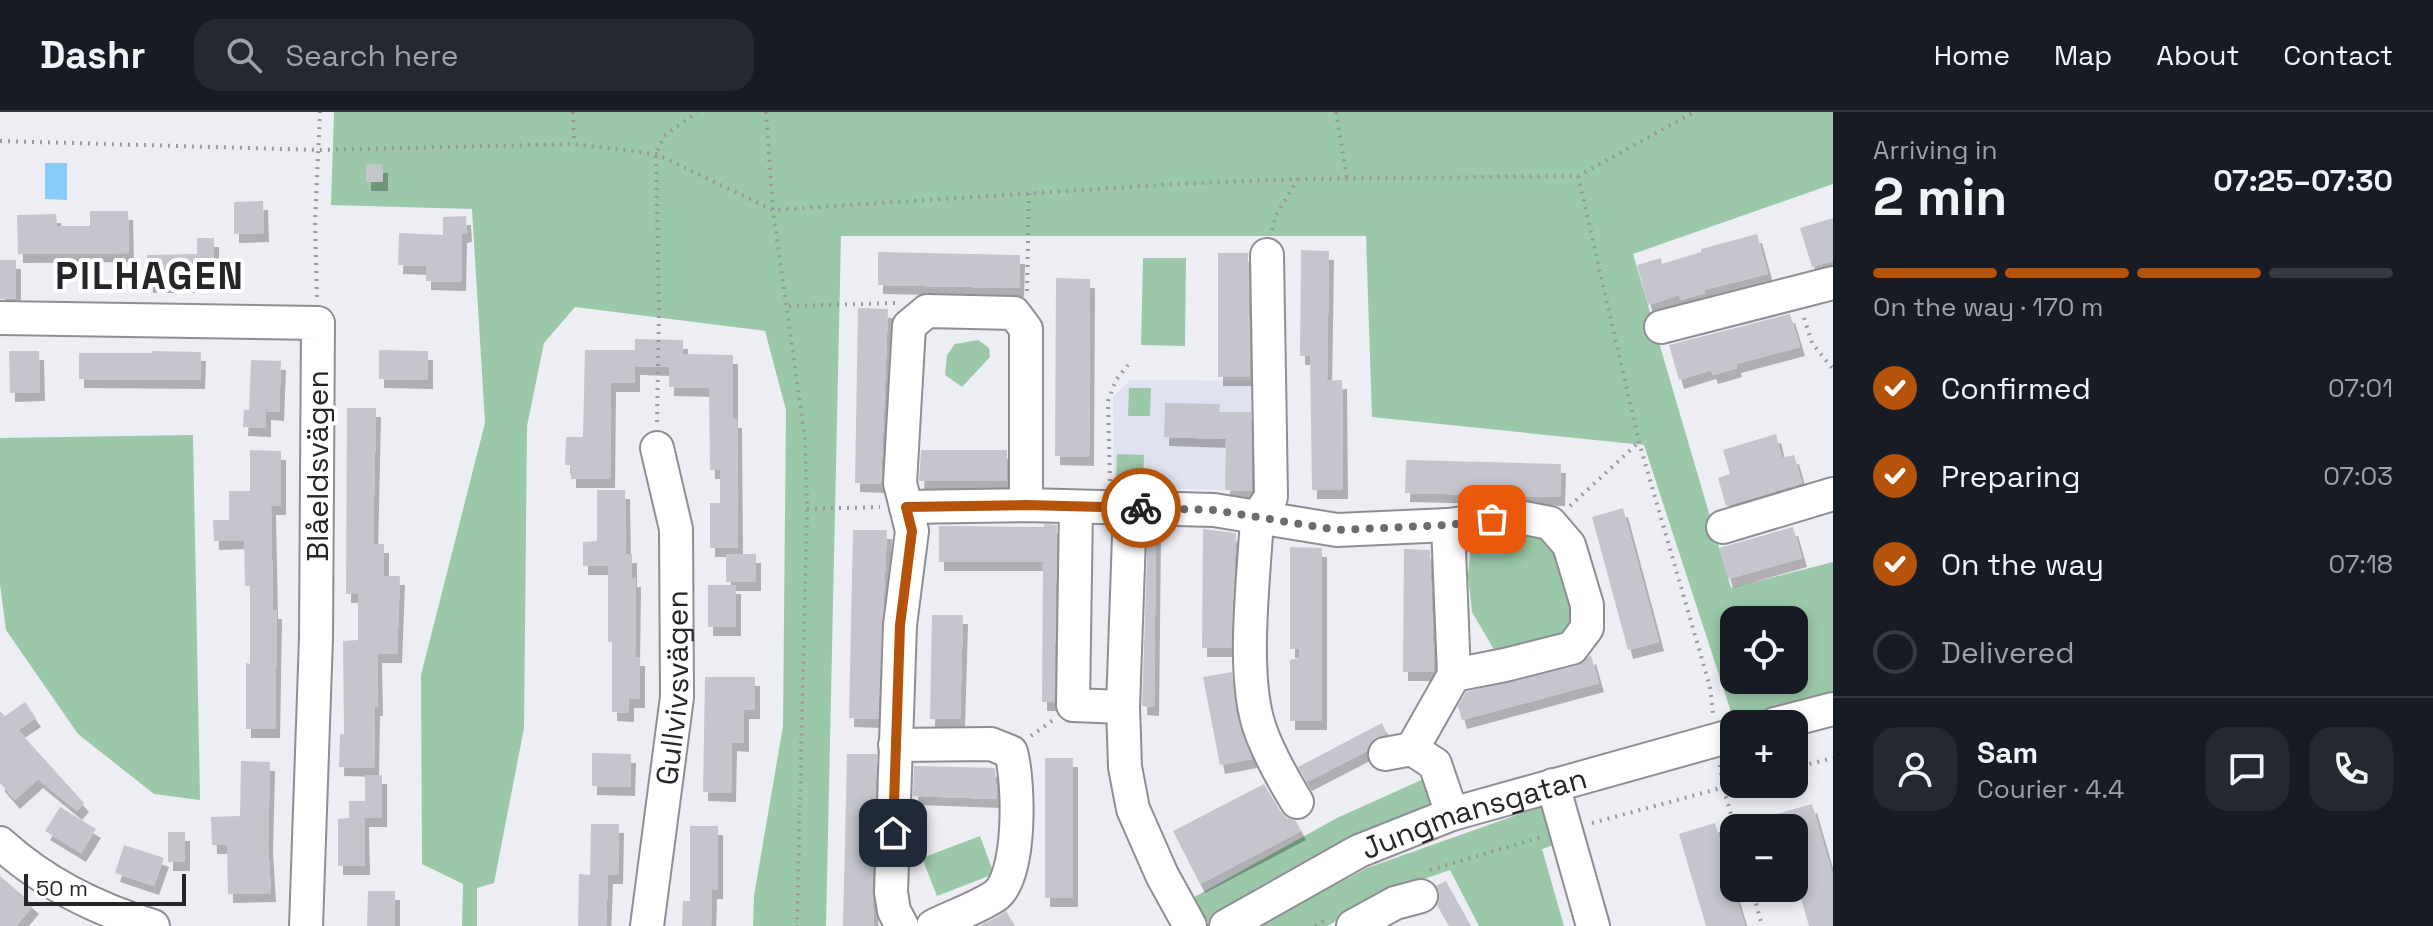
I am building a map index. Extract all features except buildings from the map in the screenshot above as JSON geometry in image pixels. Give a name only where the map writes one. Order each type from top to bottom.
[{"type":"street","points":[[1267,255],[1271,497],[1257,518],[1250,673],[1259,727],[1280,775],[1297,802]]},
{"type":"street","points":[[1661,327],[1833,283]]},
{"type":"street","points":[[902,926],[894,911],[891,892],[900,625],[912,531],[900,483],[909,326],[927,311],[1014,313],[1026,329],[1026,505]]},
{"type":"street","points":[[0,318],[318,323]]},
{"type":"street","name":"Blåeldsvägen","points":[[306,926],[316,637],[318,323]]},
{"type":"street","name":"Gullvivsvägen","points":[[647,926],[677,697],[676,529],[657,448]]},
{"type":"street","points":[[1723,527],[1833,494]]},
{"type":"street","points":[[906,507],[1026,505],[1214,510],[1337,530],[1448,525],[1514,516],[1550,523],[1569,545],[1587,605],[1587,628],[1572,648],[1454,675]]},
{"type":"street","points":[[1076,507],[1073,705],[1123,707]]},
{"type":"street","points":[[1120,508],[1125,767],[1133,809],[1162,875],[1190,926]]},
{"type":"street","points":[[1448,525],[1454,675],[1399,751],[1435,764],[1452,814]]},
{"type":"street","points":[[1808,715],[1833,709]]},
{"type":"street","name":"Jungmansgatan","points":[[1226,926],[1359,851],[1452,814],[1720,738]]},
{"type":"street","points":[[895,745],[991,744],[1011,752],[1016,770],[1014,854],[1006,882],[997,895],[933,926]]},
{"type":"street","points":[[1553,785],[1593,926]]},
{"type":"street","points":[[0,843],[50,881],[85,902],[153,926]]},
{"type":"street","name":"Jungmansgatan","points":[[1346,919],[1395,903],[1419,886]]},
{"type":"path","points":[[318,323],[315,223],[320,112]]},
{"type":"path","points":[[573,112],[574,144]]},
{"type":"path","points":[[657,448],[659,312],[656,154],[664,136],[697,112]]},
{"type":"path","points":[[766,112],[773,210],[805,439],[807,509],[797,926]]},
{"type":"path","points":[[1336,112],[1347,179]]},
{"type":"path","points":[[0,141],[319,150],[574,144],[656,154],[773,210],[1298,179],[1578,176],[1694,112]]},
{"type":"path","points":[[1578,176],[1639,442],[1720,720]]},
{"type":"path","points":[[1267,255],[1276,215],[1298,179]]},
{"type":"path","points":[[1026,329],[1029,193]]},
{"type":"path","points":[[1796,293],[1812,343],[1833,369]]},
{"type":"path","points":[[788,306],[898,303],[914,321]]},
{"type":"path","points":[[1120,508],[1108,401],[1116,380],[1128,365]]},
{"type":"path","points":[[1550,523],[1639,442]]},
{"type":"path","points":[[807,509],[906,507]]},
{"type":"path","points":[[1011,752],[1073,705]]},
{"type":"path","points":[[1808,764],[1833,758]]},
{"type":"path","points":[[1419,886],[1458,860],[1720,788]]},
{"type":"path","points":[[1756,902],[1762,926]]},
{"type":"path","points":[[1315,926],[1346,919]]},
{"type":"shaded area","points":[[1130,380],[1259,381],[1257,491],[1114,487],[1113,397]]},
{"type":"green space","points":[[334,112],[1833,112],[1833,184],[1633,254],[1731,588],[1833,562],[1833,698],[1788,710],[1730,710],[1725,694],[1808,694],[1808,606],[1720,606],[1720,678],[1644,445],[1372,417],[1366,236],[841,236],[826,926],[753,926],[754,896],[783,726],[786,410],[765,331],[575,307],[544,343],[527,426],[524,728],[494,883],[477,888],[477,926],[462,926],[463,884],[422,864],[421,675],[485,423],[472,209],[331,205]]},
{"type":"green space","points":[[1143,258],[1186,258],[1185,346],[1141,345]]},
{"type":"green space","points":[[978,340],[989,348],[990,357],[962,387],[945,375],[947,355],[955,344]]},
{"type":"green space","points":[[1129,388],[1151,388],[1150,416],[1128,416]]},
{"type":"green space","points":[[193,435],[200,800],[154,794],[78,734],[6,630],[0,584],[0,438]]},
{"type":"green space","points":[[1117,454],[1144,455],[1143,484],[1116,483]]},
{"type":"green space","points":[[1507,525],[1557,541],[1579,617],[1563,638],[1496,653],[1472,612],[1468,576],[1472,535]]},
{"type":"green space","points":[[1428,777],[1437,811],[1358,844],[1209,922],[1198,916],[1189,900],[1337,818]]},
{"type":"green space","points":[[1548,804],[1560,843],[1542,849],[1564,926],[1479,926],[1450,870],[1392,890],[1327,926],[1257,926],[1367,868]]},
{"type":"green space","points":[[980,836],[994,874],[937,896],[922,858]]},
{"type":"water","points":[[45,163],[67,163],[67,200],[45,199]]},
{"type":"way so far","points":[[1141,508],[1214,510],[1337,530],[1448,525],[1492,519]]},
{"type":"district","name":"PILHAGEN","points":[[150,276]]},
{"type":"route","points":[[893,833],[900,625],[912,531],[906,507],[1026,505],[1141,508]]}]
